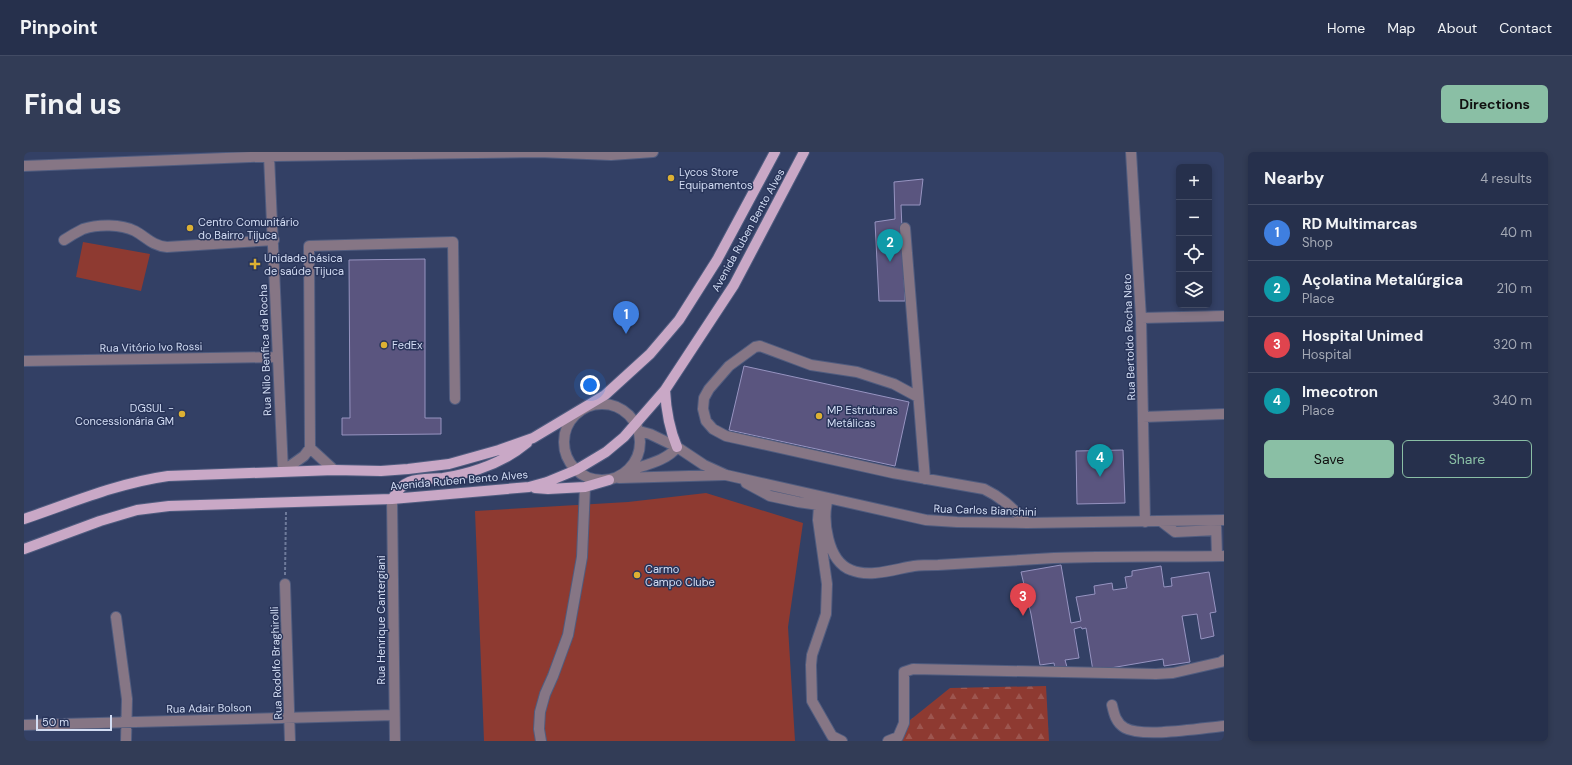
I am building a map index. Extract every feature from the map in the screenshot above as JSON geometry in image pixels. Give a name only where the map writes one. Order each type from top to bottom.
[{"type":"main road","name":"Avenida Ruben Bento Alves","points":[[24,519],[117,486],[142,479],[168,476],[283,471],[380,471],[449,464],[500,450],[533,438],[579,412],[605,395],[650,354],[679,320],[717,260],[775,152]]},
{"type":"main road","name":"Avenida Ruben Bento Alves","points":[[24,549],[100,521],[137,510],[169,506],[286,501],[392,499],[529,487],[547,482],[576,470],[606,452],[638,428],[665,390],[734,285],[804,152]]},
{"type":"main road","points":[[665,390],[668,419],[671,433],[677,447]]},
{"type":"main road","points":[[392,499],[402,486],[409,482],[469,472],[488,466],[514,454],[533,438]]},
{"type":"main road","points":[[529,487],[548,489],[585,488],[614,479]]},
{"type":"street","points":[[24,166],[274,155],[539,152],[611,154],[653,152]]},
{"type":"street","name":"Rua Bertoldo Rocha Neto","points":[[1131,152],[1141,318],[1145,522]]},
{"type":"street","name":"Rua Nilo Benfica da Rocha","points":[[274,155],[274,240],[283,471]]},
{"type":"street","points":[[64,240],[83,229],[106,226],[125,228],[134,231],[159,247],[274,240]]},
{"type":"street","points":[[905,228],[925,478]]},
{"type":"street","points":[[283,471],[304,456],[310,448],[308,246],[453,242],[455,399]]},
{"type":"street","points":[[1141,318],[1224,316]]},
{"type":"street","points":[[918,397],[894,384],[857,372],[811,365],[760,346],[750,349],[729,366],[709,389],[704,398],[703,409],[706,421],[713,429],[726,436],[893,473],[984,490],[998,496],[1006,502],[1027,523]]},
{"type":"street","name":"Rua Vitório Ivo Rossi","points":[[24,361],[278,357]]},
{"type":"street","points":[[576,470],[569,462],[565,451],[564,442],[566,430],[571,420],[579,412],[593,405],[606,404],[618,407],[628,414],[638,428],[641,439],[640,452],[628,471]]},
{"type":"street","points":[[1143,417],[1224,414]]},
{"type":"street","name":"Rua Carlos Bianchini","points":[[638,428],[677,447],[704,465],[730,476],[823,500],[926,520],[1027,523],[1162,522],[1219,524]]},
{"type":"street","points":[[614,479],[628,471],[664,458],[674,452],[677,447]]},
{"type":"street","points":[[310,448],[334,470]]},
{"type":"street","name":"Rua Carlos Bianchini","points":[[576,470],[584,476],[595,480],[730,476]]},
{"type":"street","points":[[541,741],[539,729],[540,712],[545,694],[568,635],[582,557],[585,488]]},
{"type":"street","name":"Rua Henrique Cantergiani","points":[[392,499],[395,741]]},
{"type":"street","points":[[823,500],[825,507],[824,539],[827,584],[826,614],[812,655],[812,701],[832,736],[842,741]]},
{"type":"street","points":[[824,539],[841,563],[850,570],[865,573],[891,571],[915,566],[1054,558],[1220,556],[1219,524]]},
{"type":"street","name":"Rua Rodolfo Braghirolli","points":[[285,584],[290,741]]},
{"type":"street","points":[[116,617],[127,699],[126,741]]},
{"type":"street","points":[[888,741],[898,737],[904,723],[904,672],[913,669],[1167,673],[1195,668],[1224,660]]},
{"type":"street","points":[[1112,705],[1115,718],[1126,729],[1146,732],[1181,731],[1224,726]]},
{"type":"street","name":"Rua Adair Bolson","points":[[24,724],[394,715]]},
{"type":"path","points":[[285,584],[286,501]]},
{"type":"green space","points":[[83,242],[150,254],[141,291],[76,277]]},
{"type":"green space","name":"Carmo Campo Clube","points":[[706,493],[803,523],[788,627],[795,741],[484,741],[475,511],[628,502]]},
{"type":"green space","points":[[1046,686],[1049,741],[884,741],[950,688]]},
{"type":"building","points":[[923,179],[920,205],[901,205],[905,301],[879,301],[875,222],[895,219],[894,182]]},
{"type":"building","points":[[425,259],[425,418],[441,418],[441,434],[342,435],[342,418],[350,418],[349,260]]},
{"type":"building","name":"MP Estruturas Metálicas","points":[[744,366],[909,402],[895,466],[729,430]]},
{"type":"building","points":[[1123,450],[1125,503],[1077,504],[1076,451]]},
{"type":"building","points":[[1061,565],[1071,623],[1081,621],[1076,597],[1095,594],[1094,586],[1112,583],[1113,590],[1127,588],[1125,577],[1132,576],[1132,571],[1161,566],[1164,587],[1172,586],[1171,578],[1209,572],[1216,612],[1210,613],[1214,636],[1201,639],[1197,614],[1182,616],[1190,662],[1164,666],[1163,659],[1093,671],[1086,628],[1082,629],[1081,627],[1074,629],[1079,658],[1065,660],[1067,667],[1055,669],[1054,663],[1040,665],[1031,614],[1021,572]]},
{"type":"place","name":"Lycos Store Equipamentos","points":[[671,178]]},
{"type":"place","name":"Centro Comunitário do Bairro Tijuca","points":[[190,228]]},
{"type":"place","name":"Açolatina Metalúrgica","points":[[890,262]]},
{"type":"place","name":"Unidade básica de saúde Tijuca","points":[[255,264]]},
{"type":"place","name":"RD Multimarcas","points":[[626,334]]},
{"type":"place","name":"FedEx","points":[[384,345]]},
{"type":"place","name":"DGSUL - Concessionária GM","points":[[182,414]]},
{"type":"place","name":"MP Estruturas Metálicas","points":[[819,416]]},
{"type":"place","name":"Imecotron","points":[[1100,477]]},
{"type":"place","name":"Carmo Campo Clube","points":[[637,575]]},
{"type":"place","name":"Hospital Unimed","points":[[1023,616]]}]
